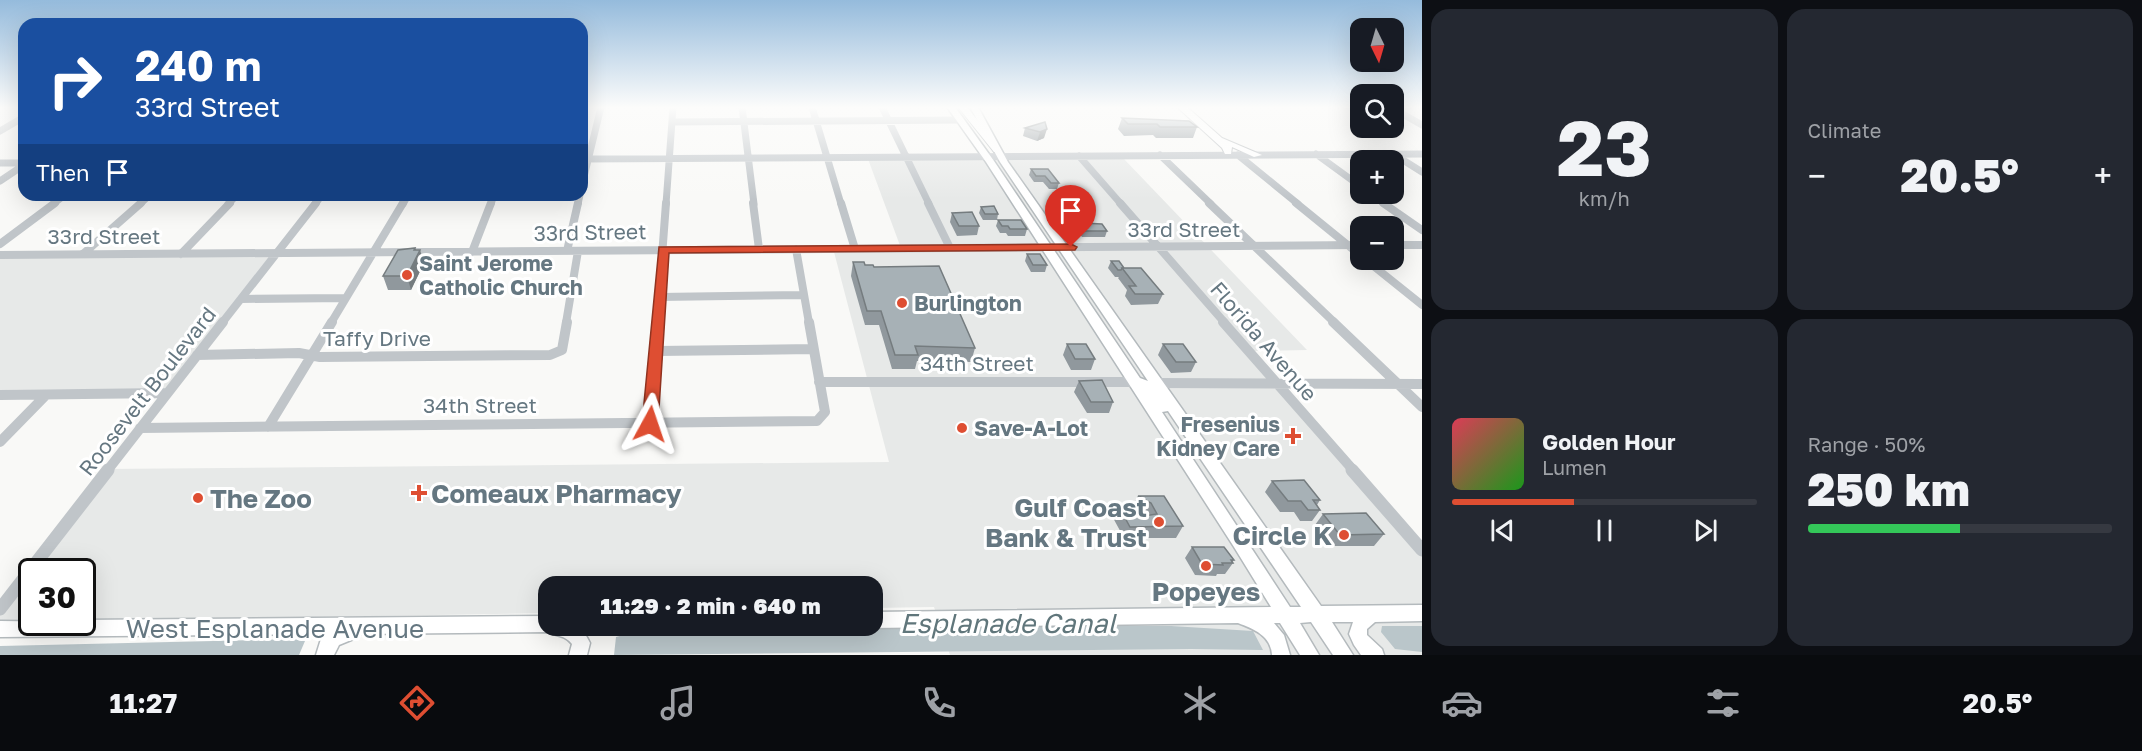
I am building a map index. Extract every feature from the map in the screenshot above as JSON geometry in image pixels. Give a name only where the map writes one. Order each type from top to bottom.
[{"type":"highway","points":[[987,138],[999,153]]},
{"type":"highway","points":[[1218,138],[1237,153]]},
{"type":"highway","points":[[1218,138],[1237,153],[1257,155]]},
{"type":"main road","points":[[974,138],[1310,655]]},
{"type":"main road","points":[[991,138],[999,153],[1063,247],[1344,655]]},
{"type":"main road","points":[[1101,333],[1145,378],[1156,383]]},
{"type":"main road","points":[[1134,382],[1141,382],[1148,387],[1175,423],[1206,453]]},
{"type":"main road","points":[[1372,613],[1357,628],[1358,636],[1375,655]]},
{"type":"main road","points":[[883,620],[1422,613]]},
{"type":"main road","points":[[1236,615],[1264,626],[1274,634],[1280,643],[1281,655]]},
{"type":"main road","name":"West Esplanade Avenue","points":[[0,629],[538,625]]},
{"type":"main road","points":[[325,655],[326,647],[332,638],[340,634],[405,627]]},
{"type":"main road","points":[[577,636],[581,643],[578,655]]},
{"type":"street","points":[[650,424],[671,138]]},
{"type":"street","points":[[747,138],[759,249]]},
{"type":"street","points":[[821,138],[855,249]]},
{"type":"street","points":[[896,138],[950,248]]},
{"type":"street","points":[[1404,152],[1422,152]]},
{"type":"street","points":[[588,159],[906,158],[987,156],[999,153],[1350,153]]},
{"type":"street","points":[[999,153],[1079,156],[1094,154]]},
{"type":"street","points":[[1237,153],[1349,245]]},
{"type":"street","points":[[1257,155],[1314,153],[1350,179]]},
{"type":"street","points":[[1159,154],[1422,407]]},
{"type":"street","name":"Florida Avenue","points":[[1079,156],[1422,550]]},
{"type":"street","points":[[1404,160],[1422,172]]},
{"type":"street","points":[[0,163],[18,164]]},
{"type":"street","points":[[0,181],[18,168]]},
{"type":"street","points":[[0,244],[57,201]]},
{"type":"street","points":[[83,254],[143,201]]},
{"type":"street","points":[[181,254],[231,201]]},
{"type":"street","name":"Roosevelt Boulevard","points":[[0,609],[317,201]]},
{"type":"street","points":[[268,427],[404,201]]},
{"type":"street","points":[[472,252],[492,201]]},
{"type":"street","points":[[567,251],[579,201]]},
{"type":"street","points":[[1385,204],[1422,230]]},
{"type":"street","name":"33rd Street","points":[[0,255],[1349,245]]},
{"type":"street","points":[[1404,245],[1422,245]]},
{"type":"street","points":[[796,249],[819,382]]},
{"type":"street","name":"Taffy Drive","points":[[197,355],[558,354],[562,350],[578,251]]},
{"type":"street","points":[[1378,270],[1422,305]]},
{"type":"street","points":[[659,297],[804,295]]},
{"type":"street","points":[[241,299],[345,298]]},
{"type":"street","points":[[657,351],[813,349]]},
{"type":"street","name":"34th Street","points":[[140,428],[650,424],[820,420],[825,412],[819,382],[1134,382]]},
{"type":"street","points":[[1156,383],[1422,384]]},
{"type":"street","points":[[0,395],[166,393]]},
{"type":"street","points":[[0,442],[46,395]]},
{"type":"shaded area","points":[[868,159],[1124,159],[1307,350],[1255,351],[1422,542],[1422,655],[950,655],[934,607],[883,608],[883,576],[538,576],[538,613],[96,621],[96,558],[34,558],[104,469],[889,462],[834,252],[902,251]]},
{"type":"shaded area","points":[[270,256],[166,389],[0,390],[0,258]]},
{"type":"shaded area","points":[[18,578],[18,622],[0,622],[0,601]]},
{"type":"shaded area","points":[[1171,626],[1253,631],[1263,650],[614,655],[616,637],[620,636],[883,636],[883,629]]},
{"type":"shaded area","points":[[1382,626],[1422,626],[1422,652],[1395,649],[1381,632]]},
{"type":"shaded area","points":[[294,639],[305,641],[299,655],[0,655],[0,646]]},
{"type":"building","points":[[1031,169],[1048,169],[1059,183],[1051,183],[1045,176],[1036,176]]},
{"type":"building","points":[[994,206],[998,214],[985,214],[981,207]]},
{"type":"building","points":[[972,212],[979,226],[959,226],[952,213]]},
{"type":"building","points":[[998,220],[1021,220],[1027,229],[1010,229],[1008,226],[1002,226]]},
{"type":"building","points":[[1079,224],[1102,224],[1107,231],[1085,231]]},
{"type":"building","points":[[415,248],[414,250],[420,250],[407,276],[383,276],[398,250]]},
{"type":"building","points":[[1027,254],[1040,254],[1047,265],[1033,265]]},
{"type":"building","points":[[1111,261],[1119,261],[1124,268],[1118,270]]},
{"type":"building","name":"Burlington","points":[[853,262],[864,262],[865,265],[874,267],[939,266],[975,348],[915,346],[918,355],[895,355],[881,311],[867,311]]},
{"type":"building","points":[[1122,268],[1141,268],[1163,294],[1135,294],[1129,286],[1136,286]]},
{"type":"building","points":[[1067,344],[1086,344],[1095,359],[1075,359]]},
{"type":"building","points":[[1163,344],[1183,344],[1196,362],[1176,362]]},
{"type":"building","points":[[1102,380],[1113,402],[1091,402],[1079,381]]},
{"type":"building","points":[[1304,480],[1320,500],[1313,500],[1320,510],[1308,510],[1301,501],[1288,501],[1272,481]]},
{"type":"building","points":[[1138,496],[1164,496],[1183,526],[1130,527],[1118,505],[1130,505],[1133,510],[1144,516],[1157,514],[1151,503]]},
{"type":"building","points":[[1366,513],[1384,534],[1340,535],[1323,514]]},
{"type":"building","points":[[1192,547],[1224,547],[1234,560],[1231,560],[1233,563],[1202,564]]},
{"type":"place","name":"Saint Jerome Catholic Church","points":[[407,275]]},
{"type":"place","name":"Burlington","points":[[902,303]]},
{"type":"place","name":"Save-A-Lot","points":[[962,428]]},
{"type":"place","name":"Fresenius Kidney Care","points":[[1293,436]]},
{"type":"place","name":"Comeaux Pharmacy","points":[[419,493]]},
{"type":"place","name":"The Zoo","points":[[198,498]]},
{"type":"place","name":"Gulf Coast Bank & Trust","points":[[1159,522]]},
{"type":"place","name":"Circle K","points":[[1344,535]]},
{"type":"place","name":"Popeyes","points":[[1206,566]]},
{"type":"route","points":[[650,424],[663,250],[1071,247]]},
{"type":"water label","name":"Esplanade Canal","points":[[1008,623]]}]
